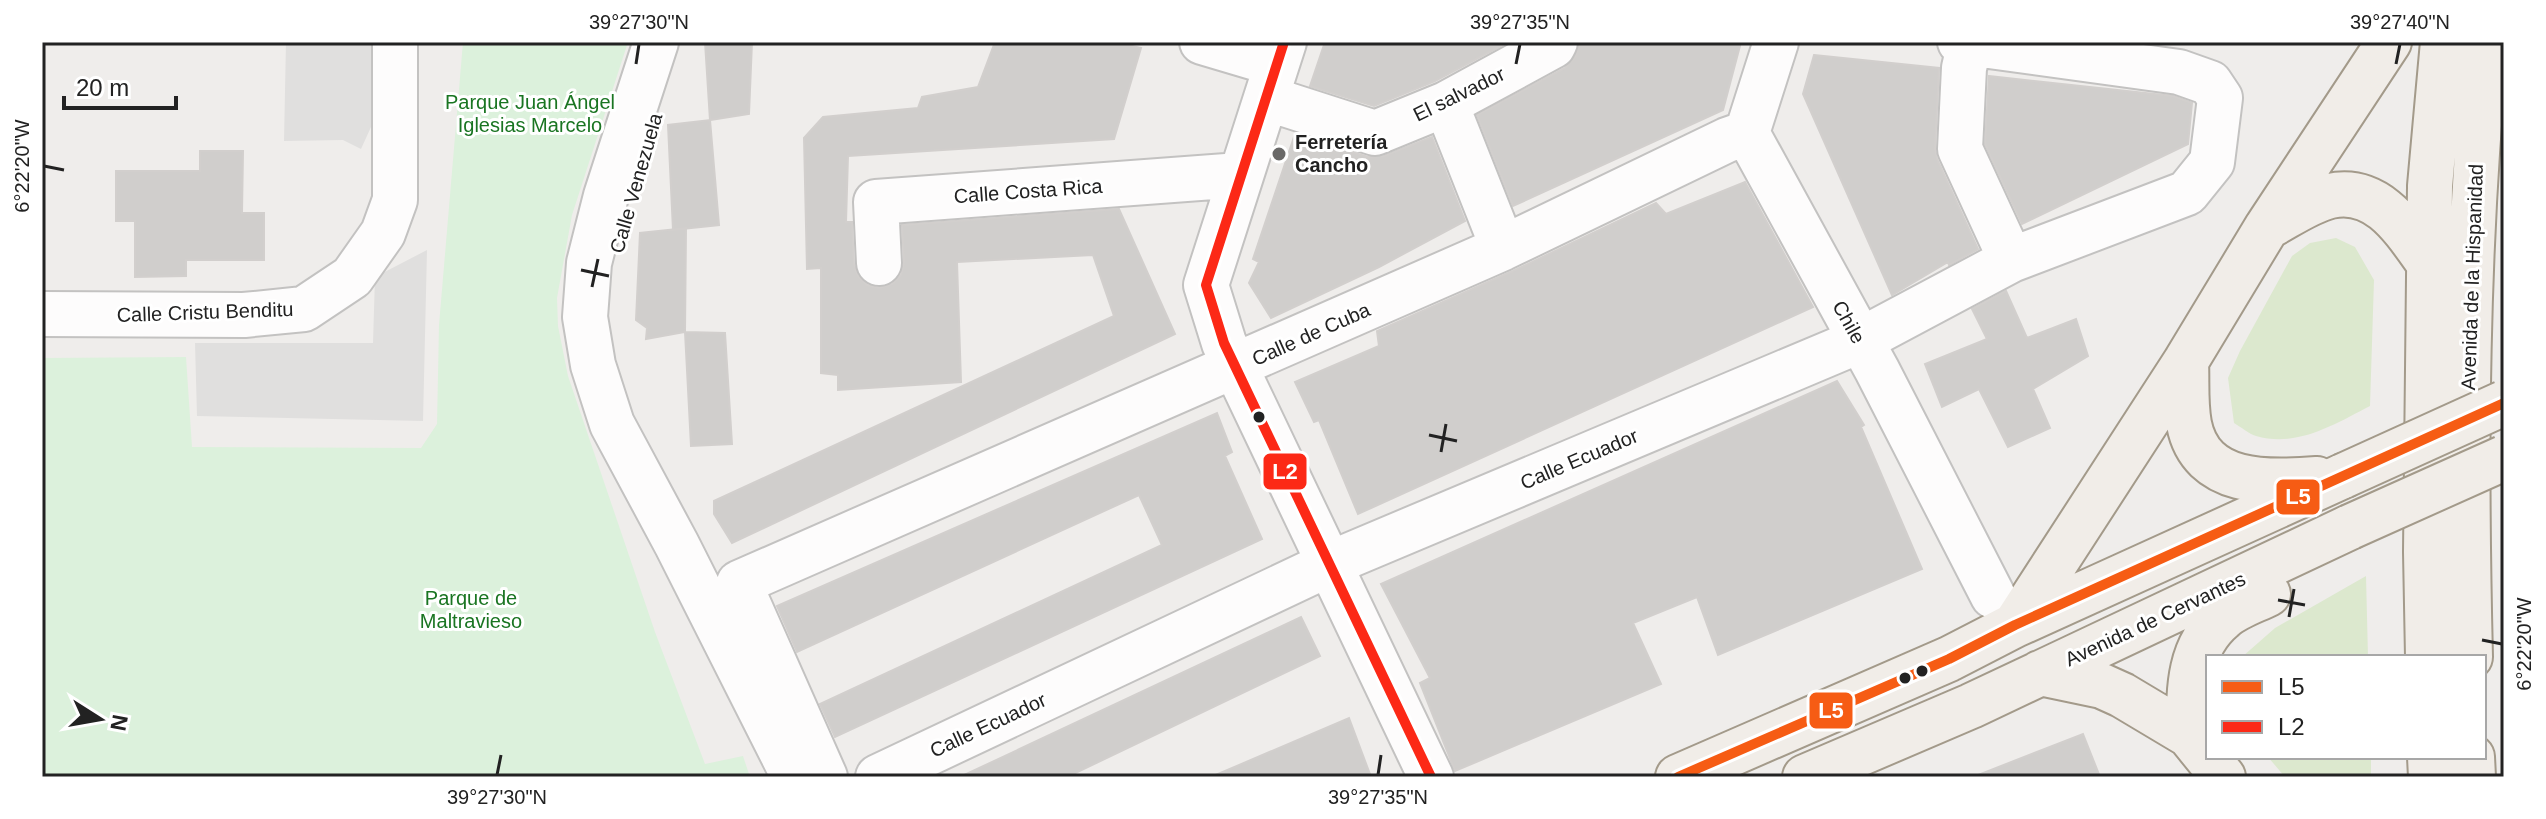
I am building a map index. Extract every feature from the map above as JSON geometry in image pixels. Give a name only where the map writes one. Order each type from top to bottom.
[{"type":"main road","points":[[1678,777],[1949,659],[2004,611],[2186,361],[2267,227],[2389,42]]},
{"type":"main road","name":"Avenida de la Hispanidad","points":[[2428,655],[2426,552],[2430,186],[2443,42]]},
{"type":"main road","name":"Avenida de la Hispanidad","points":[[2470,655],[2467,360],[2472,204],[2491,59]]},
{"type":"main road","points":[[2267,227],[2330,196],[2365,197],[2400,222],[2430,265]]},
{"type":"main road","points":[[2186,361],[2189,425],[2204,457],[2235,475],[2251,480],[2273,482],[2343,476]]},
{"type":"main road","points":[[2004,611],[2343,476],[2504,403]]},
{"type":"main road","name":"Avenida de Cervantes","points":[[1805,777],[2040,673],[2504,458]]},
{"type":"main road","points":[[2189,735],[2190,683],[2199,647],[2223,617],[2288,584],[2299,572],[2309,546]]},
{"type":"main road","points":[[2040,673],[2102,686],[2122,695],[2189,735],[2206,756]]},
{"type":"main road","points":[[2208,759],[2223,777]]},
{"type":"street","name":"Calle Cristu Benditu","points":[[42,314],[244,315],[304,309],[352,277],[383,233],[395,200],[395,42]]},
{"type":"street","name":"Calle Venezuela","points":[[656,42],[606,196],[589,263],[585,301],[593,365],[612,424],[794,777]]},
{"type":"street","name":"Calle Venezuela","points":[[637,468],[617,395],[608,331],[609,286],[618,233],[679,42]]},
{"type":"street","name":"El salvador","points":[[1202,42],[1276,68],[1375,133],[1446,104],[1553,46],[1555,42]]},
{"type":"street","points":[[1747,133],[1776,42]]},
{"type":"street","points":[[1966,43],[1960,149],[2011,260]]},
{"type":"street","name":"Calle Ecuador","points":[[878,777],[1329,564],[1859,341],[2011,260],[2187,193],[2212,162],[2220,98],[2210,83],[2179,72],[1966,43]]},
{"type":"street","points":[[1276,68],[1206,285],[1224,343],[1431,777]]},
{"type":"street","points":[[1446,104],[1503,248]]},
{"type":"street","name":"Calle de Cuba","points":[[825,777],[739,583],[1503,248],[1747,133]]},
{"type":"street","name":"Chile","points":[[1747,133],[2004,611]]},
{"type":"street","name":"Calle Costa Rica","points":[[879,263],[876,202],[1240,175]]},
{"type":"green space","name":"Parque de Maltravieso","points":[[463,42],[628,42],[572,215],[557,298],[558,326],[568,376],[655,632],[705,764],[743,756],[750,777],[42,777],[42,358],[186,357],[192,447],[421,448],[437,424],[439,325]]},
{"type":"green space","points":[[2336,238],[2355,247],[2374,280],[2370,406],[2301,437],[2271,439],[2253,435],[2234,423],[2228,378],[2292,256],[2310,243]]},
{"type":"green space","points":[[2366,576],[2368,655],[2244,655],[2275,628]]},
{"type":"green space","points":[[2270,759],[2371,759],[2371,777],[2285,777]]},
{"type":"shaded area","points":[[286,42],[371,42],[371,127],[361,149],[343,140],[284,141]]},
{"type":"shaded area","points":[[427,250],[423,421],[197,416],[195,343],[373,343],[375,277]]},
{"type":"building","points":[[705,42],[752,42],[749,114],[710,120]]},
{"type":"building","points":[[995,42],[1115,42],[1141,48],[1114,139],[848,156],[846,222],[852,222],[854,264],[858,276],[867,285],[879,288],[892,284],[901,275],[904,262],[902,225],[1119,209],[1175,334],[732,543],[714,514],[714,501],[1114,316],[1093,255],[957,262],[961,382],[838,390],[838,375],[821,373],[821,268],[807,269],[804,138],[823,117],[918,108],[922,97],[978,87]]},
{"type":"building","points":[[1325,42],[1508,42],[1435,81],[1374,106],[1310,86]]},
{"type":"building","points":[[1580,42],[1741,42],[1723,110],[1513,206],[1477,115],[1565,68],[1575,57]]},
{"type":"building","points":[[1814,55],[1939,68],[1937,159],[1978,249],[1949,265],[1948,262],[1892,295],[1803,94]]},
{"type":"building","points":[[1989,76],[2173,96],[2192,103],[2188,144],[2022,224],[1985,144]]},
{"type":"building","points":[[710,120],[719,225],[673,230],[668,125]]},
{"type":"building","points":[[1295,134],[1368,157],[1384,156],[1432,137],[1465,221],[1379,267],[1271,318],[1249,283],[1259,262],[1253,259]]},
{"type":"building","points":[[200,151],[243,151],[242,213],[264,213],[264,260],[186,260],[186,276],[135,277],[135,221],[116,221],[116,171],[200,171]]},
{"type":"building","points":[[1745,182],[1813,307],[1358,514],[1319,420],[1314,422],[1295,382],[1379,346],[1377,331],[1656,203],[1666,214]]},
{"type":"building","points":[[686,228],[685,332],[646,339],[647,328],[636,320],[640,233]]},
{"type":"building","points":[[2006,291],[2027,338],[2076,319],[2088,356],[2033,389],[2050,428],[2008,447],[1979,389],[1942,407],[1925,364],[1987,339],[1972,309]]},
{"type":"building","points":[[685,332],[725,333],[732,444],[691,446]]},
{"type":"building","points":[[1837,381],[1864,425],[1861,427],[1922,569],[1718,655],[1697,597],[1633,623],[1661,684],[1455,771],[1420,683],[1430,678],[1381,584]]},
{"type":"building","points":[[1217,413],[1232,452],[1225,456],[1262,539],[835,737],[820,704],[1162,545],[1139,495],[797,652],[777,606]]},
{"type":"building","points":[[1301,617],[1320,656],[1067,777],[960,777]]},
{"type":"building","points":[[1349,718],[1371,777],[1211,777]]},
{"type":"building","points":[[2083,734],[2100,777],[1978,775]]},
{"type":"transit line","name":"L2","points":[[1284,42],[1206,285],[1224,343],[1431,777]]},
{"type":"transit line","name":"L5","points":[[1678,777],[1949,659],[2015,625],[2504,403]]},
{"type":"place","name":"Ferretería Cancho","points":[[1279,154]]},
{"type":"park label","name":"Parque Juan Ángel Iglesias Marcelo","points":[[530,114]]}]
